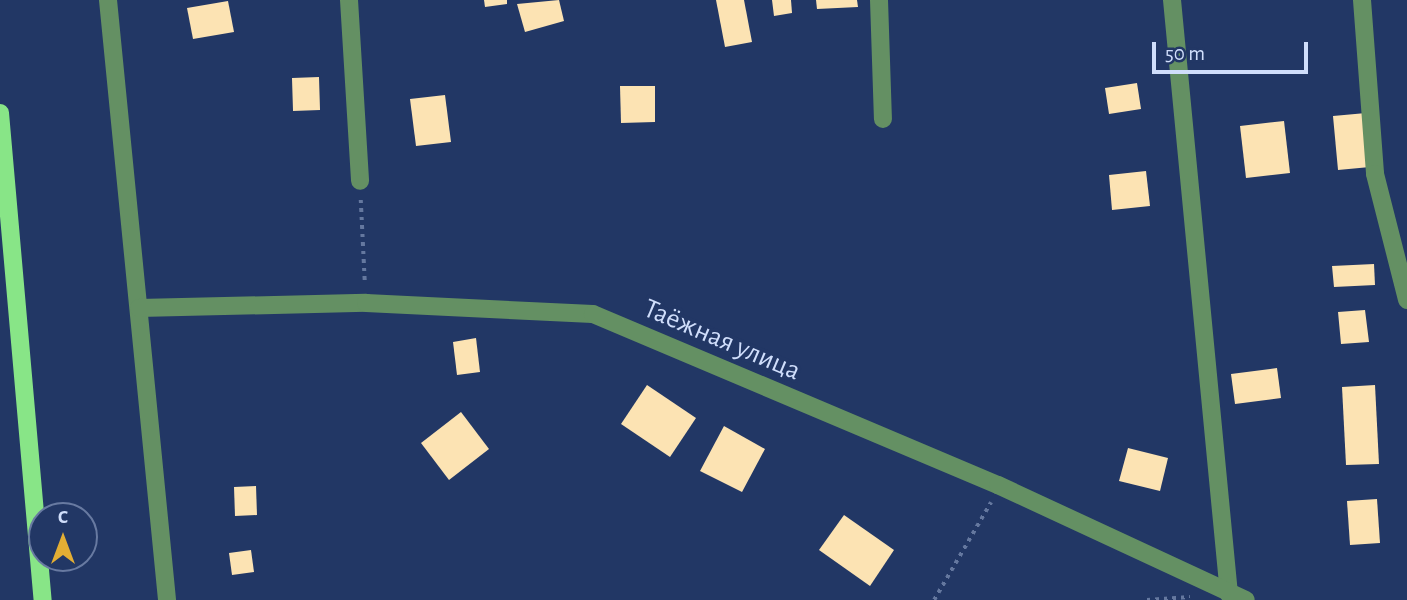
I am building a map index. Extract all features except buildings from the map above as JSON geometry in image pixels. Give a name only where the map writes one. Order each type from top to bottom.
[{"type":"main road","points":[[0,113],[43,600]]},
{"type":"street","points":[[108,0],[167,600]]},
{"type":"street","points":[[349,0],[360,181]]},
{"type":"street","points":[[879,0],[883,119]]},
{"type":"street","points":[[1172,0],[1237,597]]},
{"type":"street","points":[[1362,0],[1375,174],[1407,300]]},
{"type":"street","name":"Таёжная улица","points":[[139,307],[366,303],[593,314],[998,485],[1237,597]]},
{"type":"path","points":[[360,181],[366,303]]},
{"type":"path","points":[[934,600],[978,531],[998,485]]},
{"type":"path","points":[[1147,600],[1237,597]]}]
